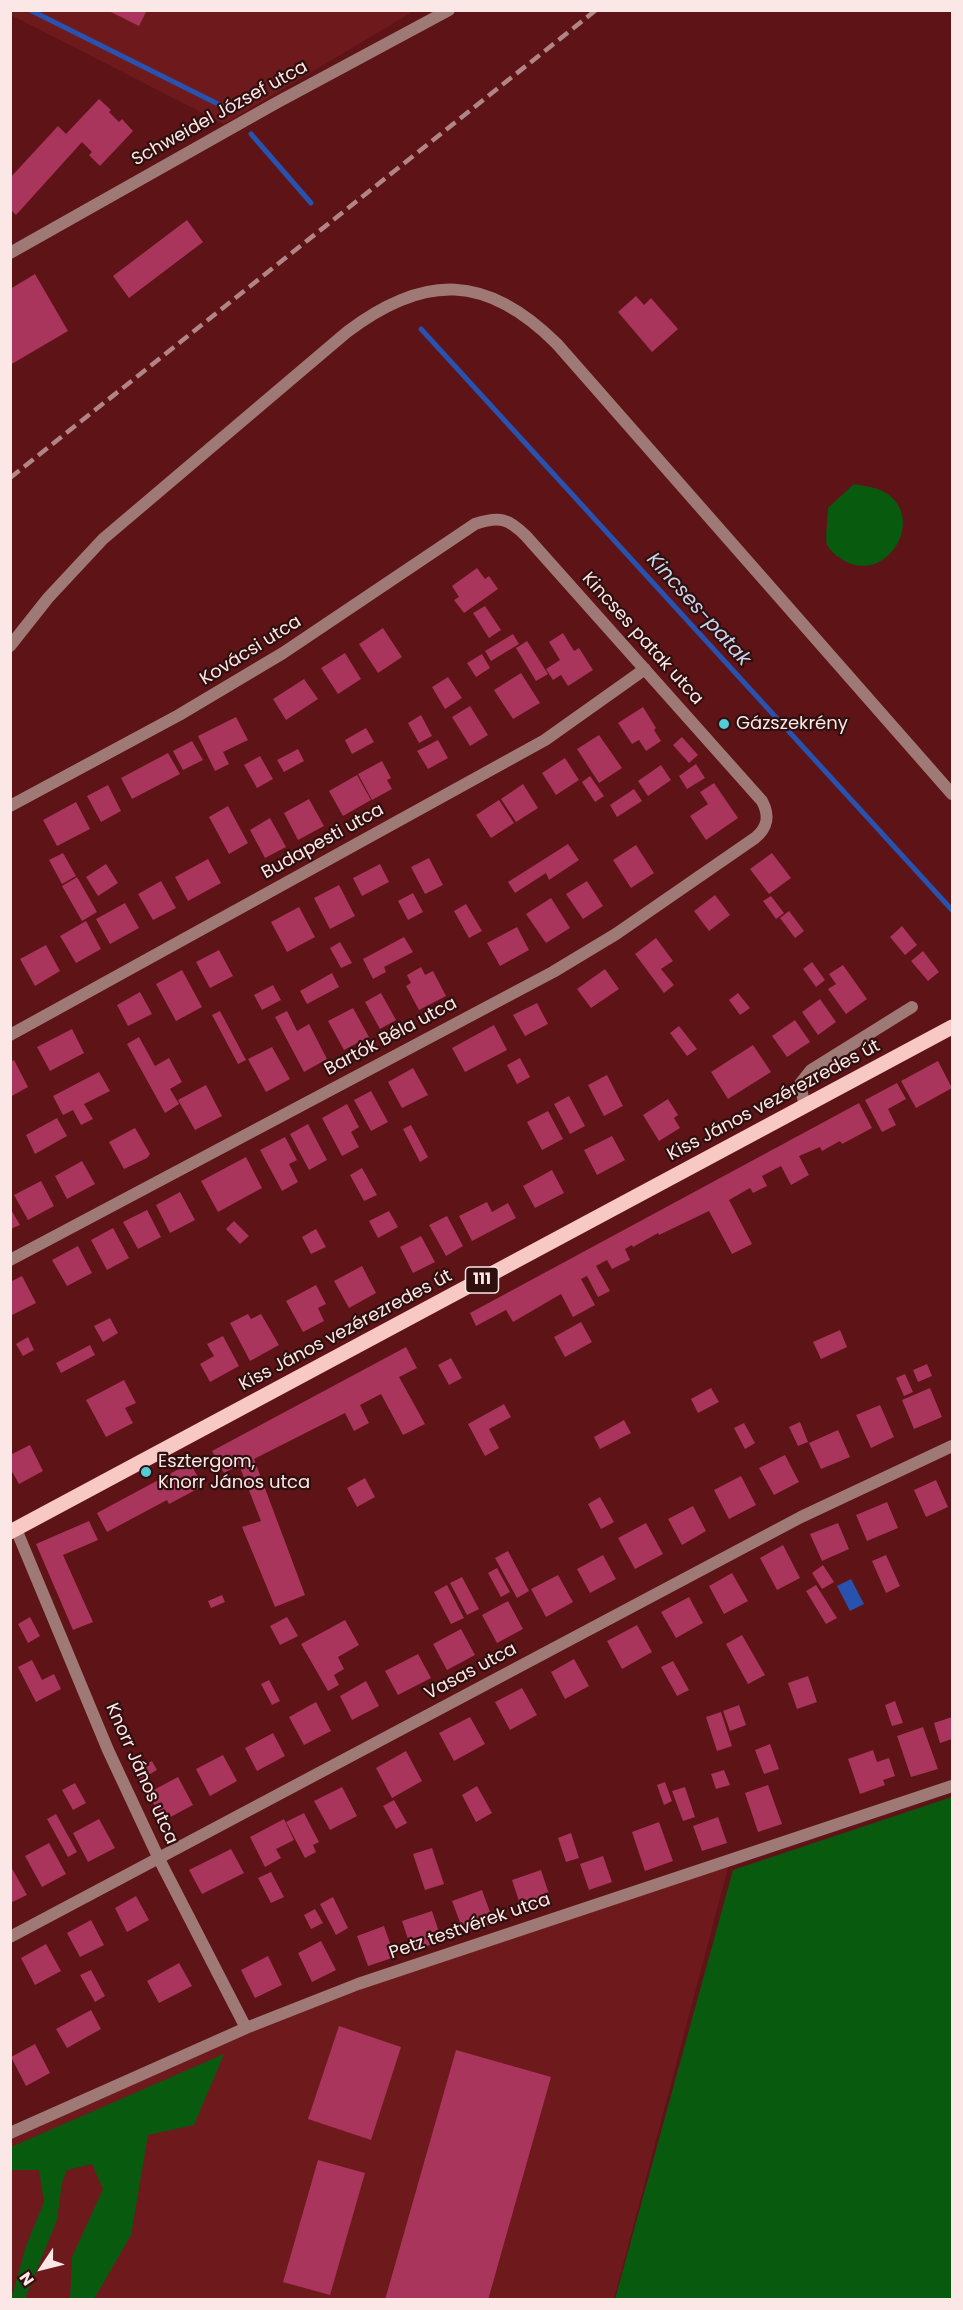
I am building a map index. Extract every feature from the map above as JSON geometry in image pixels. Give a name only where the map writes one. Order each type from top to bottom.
[{"type":"main road","name":"Kiss János vezérezredes út","points":[[13,1531],[952,1027]]},
{"type":"street","name":"Schweidel József utca","points":[[10,253],[276,102],[448,10]]},
{"type":"street","points":[[10,646],[55,590],[103,539],[347,332],[401,298],[418,292],[463,290],[483,294],[510,306],[534,321],[557,344],[952,794]]},
{"type":"street","name":"Kovácsi utca","points":[[10,806],[179,716],[283,653],[475,524],[491,519],[503,520]]},
{"type":"street","name":"Kincses patak utca","points":[[503,520],[515,525],[526,536],[645,669],[762,801],[767,817]]},
{"type":"street","name":"Budapesti utca","points":[[10,1035],[545,740],[645,669]]},
{"type":"street","name":"Bartók Béla utca","points":[[10,1260],[587,952],[755,838],[764,828],[767,817]]},
{"type":"street","points":[[805,1107],[800,1084],[811,1070],[912,1007]]},
{"type":"street","name":"Vasas utca","points":[[10,1937],[801,1517],[952,1446]]},
{"type":"street","name":"Knorr János utca","points":[[13,1531],[108,1750],[159,1859],[246,2028]]},
{"type":"street","name":"Petz testvérek utca","points":[[10,2133],[246,2028],[358,1984],[952,1786]]},
{"type":"shaded area","points":[[10,11],[414,11],[224,124],[11,15]]},
{"type":"shaded area","points":[[730,1860],[614,2299],[11,2299],[10,2135],[246,2028]]},
{"type":"green space","points":[[854,484],[875,488],[886,493],[898,505],[903,519],[902,534],[895,547],[885,558],[872,565],[856,565],[838,557],[827,545],[828,508]]},
{"type":"green space","points":[[952,1797],[952,2299],[615,2299],[733,1870]]},
{"type":"green space","points":[[224,2054],[194,2125],[148,2135],[131,2235],[94,2299],[70,2299],[72,2257],[103,2189],[92,2164],[67,2170],[62,2183],[57,2220],[25,2299],[11,2299],[26,2246],[44,2202],[39,2170],[11,2170],[11,2147]]},
{"type":"water","points":[[851,1579],[864,1604],[850,1611],[837,1586]]},
{"type":"building","points":[[107,10],[143,10],[146,12],[139,26]]},
{"type":"building","points":[[99,99],[111,110],[109,112],[119,122],[122,119],[133,131],[100,166],[89,155],[92,152],[82,142],[16,215],[10,209],[10,178],[58,126],[66,134]]},
{"type":"building","points":[[187,220],[203,242],[129,298],[113,276]]},
{"type":"building","points":[[35,274],[68,331],[10,365],[10,289]]},
{"type":"building","points":[[636,296],[644,305],[651,298],[678,329],[652,352],[618,312]]},
{"type":"building","points":[[477,568],[485,579],[489,576],[498,589],[464,613],[454,600],[459,597],[452,586]]},
{"type":"building","points":[[485,606],[501,630],[489,638],[473,613]]},
{"type":"building","points":[[383,628],[402,657],[378,673],[359,644]]},
{"type":"building","points":[[563,633],[574,651],[579,648],[593,670],[568,686],[561,675],[553,680],[546,669],[560,660],[549,642]]},
{"type":"building","points":[[513,634],[519,644],[491,661],[485,651]]},
{"type":"building","points":[[527,641],[548,674],[536,681],[516,648]]},
{"type":"building","points":[[345,653],[361,679],[338,694],[321,668]]},
{"type":"building","points":[[482,654],[490,668],[476,677],[467,663]]},
{"type":"building","points":[[521,673],[540,703],[513,719],[494,690]]},
{"type":"building","points":[[448,677],[462,698],[445,709],[432,687]]},
{"type":"building","points":[[304,679],[318,699],[286,720],[273,699]]},
{"type":"building","points":[[470,706],[488,735],[470,746],[452,717]]},
{"type":"building","points":[[643,707],[661,741],[646,751],[639,740],[632,744],[618,723]]},
{"type":"building","points":[[421,715],[432,736],[419,743],[408,723]]},
{"type":"building","points":[[236,717],[248,740],[223,752],[229,764],[215,771],[198,736]]},
{"type":"building","points":[[366,728],[374,742],[352,754],[345,740]]},
{"type":"building","points":[[599,735],[622,768],[599,783],[577,749]]},
{"type":"building","points":[[682,737],[698,755],[689,763],[673,745]]},
{"type":"building","points":[[438,740],[448,758],[428,769],[417,751]]},
{"type":"building","points":[[192,741],[203,760],[183,770],[173,751]]},
{"type":"building","points":[[298,749],[304,761],[284,772],[277,760]]},
{"type":"building","points":[[168,753],[180,774],[132,799],[121,778]]},
{"type":"building","points":[[260,756],[273,779],[257,788],[244,765]]},
{"type":"building","points":[[565,758],[579,780],[556,795],[542,773]]},
{"type":"building","points":[[382,761],[391,778],[387,780],[392,789],[372,800],[358,774]]},
{"type":"building","points":[[696,764],[705,778],[687,789],[679,776]]},
{"type":"building","points":[[661,765],[671,780],[648,796],[638,781]]},
{"type":"building","points":[[357,775],[371,800],[343,816],[329,791]]},
{"type":"building","points":[[590,776],[604,796],[595,802],[582,782]]},
{"type":"building","points":[[714,783],[738,818],[706,840],[690,816],[708,804],[700,792]]},
{"type":"building","points":[[523,784],[538,808],[516,822],[501,799]]},
{"type":"building","points":[[108,785],[121,811],[101,822],[87,796]]},
{"type":"building","points":[[634,789],[642,801],[617,817],[610,805]]},
{"type":"building","points":[[309,799],[324,826],[298,840],[284,813]]},
{"type":"building","points":[[499,800],[514,823],[491,838],[476,815]]},
{"type":"building","points":[[76,802],[90,829],[57,846],[43,820]]},
{"type":"building","points":[[228,806],[248,843],[229,854],[209,817]]},
{"type":"building","points":[[270,818],[286,847],[265,858],[250,830]]},
{"type":"building","points":[[568,844],[579,860],[549,880],[546,873],[515,893],[508,882]]},
{"type":"building","points":[[636,845],[654,873],[631,888],[613,860]]},
{"type":"building","points":[[63,853],[76,876],[62,884],[49,860]]},
{"type":"building","points":[[772,853],[791,878],[769,894],[750,869]]},
{"type":"building","points":[[429,858],[443,885],[425,894],[411,867]]},
{"type":"building","points":[[208,859],[221,883],[188,901],[175,877]]},
{"type":"building","points":[[106,864],[118,883],[98,896],[86,877]]},
{"type":"building","points":[[380,864],[389,882],[362,896],[353,878]]},
{"type":"building","points":[[77,877],[97,912],[82,921],[62,886]]},
{"type":"building","points":[[161,881],[176,908],[153,920],[138,894]]},
{"type":"building","points":[[587,881],[603,906],[583,919],[566,894]]},
{"type":"building","points":[[339,885],[355,916],[330,929],[314,898]]},
{"type":"building","points":[[413,893],[423,912],[408,920],[398,901]]},
{"type":"building","points":[[715,895],[730,915],[709,931],[694,911]]},
{"type":"building","points":[[771,896],[784,913],[776,919],[763,901]]},
{"type":"building","points":[[551,898],[570,928],[546,943],[526,914]]},
{"type":"building","points":[[125,903],[139,928],[110,944],[96,919]]},
{"type":"building","points":[[466,904],[482,931],[469,938],[454,911]]},
{"type":"building","points":[[299,907],[315,937],[287,952],[271,922]]},
{"type":"building","points":[[789,911],[804,931],[795,938],[780,918]]},
{"type":"building","points":[[86,921],[101,949],[76,963],[60,936]]},
{"type":"building","points":[[902,926],[917,945],[905,955],[890,937]]},
{"type":"building","points":[[517,927],[529,950],[500,966],[487,943]]},
{"type":"building","points":[[404,937],[413,952],[384,967],[386,972],[373,979],[363,959]]},
{"type":"building","points":[[656,938],[673,961],[661,969],[674,985],[664,993],[635,954]]},
{"type":"building","points":[[340,942],[352,963],[341,968],[330,948]]},
{"type":"building","points":[[46,945],[60,971],[35,986],[20,959]]},
{"type":"building","points":[[219,950],[233,976],[210,988],[196,962]]},
{"type":"building","points":[[923,951],[939,972],[928,981],[911,961]]},
{"type":"building","points":[[812,962],[825,980],[816,987],[803,969]]},
{"type":"building","points":[[843,965],[867,999],[846,1014],[828,989],[836,984],[829,974]]},
{"type":"building","points":[[421,967],[425,975],[433,971],[446,996],[419,1010],[406,986],[411,983],[407,975]]},
{"type":"building","points":[[605,969],[619,989],[591,1008],[577,989]]},
{"type":"building","points":[[182,970],[202,1007],[176,1021],[156,984]]},
{"type":"building","points":[[332,973],[339,987],[307,1004],[300,991]]},
{"type":"building","points":[[273,985],[281,1000],[262,1010],[254,995]]},
{"type":"building","points":[[140,992],[152,1014],[128,1026],[117,1005]]},
{"type":"building","points":[[381,993],[396,1020],[380,1029],[365,1002]]},
{"type":"building","points":[[738,993],[750,1008],[740,1015],[729,1000]]},
{"type":"building","points":[[820,999],[836,1022],[818,1035],[802,1012]]},
{"type":"building","points":[[537,1003],[548,1024],[525,1036],[513,1015]]},
{"type":"building","points":[[353,1008],[369,1037],[344,1050],[328,1021]]},
{"type":"building","points":[[220,1011],[246,1060],[238,1064],[212,1015]]},
{"type":"building","points":[[287,1011],[297,1031],[309,1024],[327,1059],[304,1072],[275,1017]]},
{"type":"building","points":[[795,1020],[810,1042],[787,1057],[772,1036]]},
{"type":"building","points":[[494,1025],[507,1050],[465,1072],[452,1048]]},
{"type":"building","points":[[679,1026],[697,1049],[687,1056],[670,1033]]},
{"type":"building","points":[[72,1029],[84,1053],[50,1071],[37,1047]]},
{"type":"building","points":[[139,1037],[155,1066],[169,1058],[182,1082],[170,1089],[179,1104],[165,1113],[127,1044]]},
{"type":"building","points":[[753,1045],[771,1072],[728,1099],[711,1072]]},
{"type":"building","points":[[272,1047],[290,1079],[266,1092],[248,1059]]},
{"type":"building","points":[[520,1058],[530,1077],[517,1084],[507,1065]]},
{"type":"building","points":[[14,1060],[28,1087],[10,1097],[10,1062]]},
{"type":"building","points":[[938,1061],[952,1088],[916,1108],[901,1081]]},
{"type":"building","points":[[413,1068],[428,1095],[402,1108],[388,1082]]},
{"type":"building","points":[[99,1072],[110,1091],[84,1104],[93,1119],[81,1125],[73,1110],[63,1115],[53,1096]]},
{"type":"building","points":[[607,1075],[623,1106],[604,1116],[588,1085]]},
{"type":"building","points":[[897,1083],[906,1099],[888,1109],[896,1125],[882,1132],[865,1100]]},
{"type":"building","points":[[206,1085],[222,1116],[195,1130],[178,1100]]},
{"type":"building","points":[[371,1091],[388,1122],[371,1131],[354,1100]]},
{"type":"building","points":[[569,1096],[585,1126],[570,1134],[554,1104]]},
{"type":"building","points":[[668,1099],[678,1115],[674,1118],[680,1128],[659,1141],[643,1115]]},
{"type":"building","points":[[859,1103],[872,1128],[842,1144],[840,1141],[822,1151],[820,1147],[799,1156],[809,1175],[791,1185],[781,1166],[762,1176],[767,1186],[753,1193],[750,1188],[729,1200],[752,1244],[732,1254],[709,1211],[625,1249],[630,1260],[612,1269],[607,1260],[596,1266],[610,1291],[598,1297],[587,1276],[581,1279],[595,1305],[573,1317],[561,1294],[513,1322],[506,1310],[476,1326],[470,1313]]},
{"type":"building","points":[[347,1104],[359,1127],[351,1132],[359,1147],[342,1156],[322,1118]]},
{"type":"building","points":[[548,1111],[563,1139],[542,1150],[527,1122]]},
{"type":"building","points":[[57,1118],[67,1136],[35,1154],[26,1135]]},
{"type":"building","points":[[308,1124],[327,1160],[309,1170],[290,1134]]},
{"type":"building","points":[[411,1125],[428,1157],[420,1162],[403,1129]]},
{"type":"building","points":[[135,1128],[150,1154],[147,1158],[124,1169],[109,1142]]},
{"type":"building","points":[[612,1136],[625,1160],[597,1175],[584,1150]]},
{"type":"building","points":[[285,1137],[297,1160],[289,1164],[298,1182],[282,1191],[260,1150]]},
{"type":"building","points":[[246,1157],[262,1188],[218,1212],[201,1181]]},
{"type":"building","points":[[82,1161],[95,1184],[67,1199],[55,1176]]},
{"type":"building","points":[[362,1168],[377,1195],[364,1201],[350,1175]]},
{"type":"building","points":[[552,1170],[564,1193],[535,1208],[523,1186]]},
{"type":"building","points":[[41,1181],[54,1206],[28,1220],[14,1195]]},
{"type":"building","points":[[180,1192],[195,1220],[170,1233],[156,1205]]},
{"type":"building","points":[[487,1202],[492,1212],[508,1203],[516,1218],[472,1241],[459,1216]]},
{"type":"building","points":[[10,1208],[20,1225],[10,1229]]},
{"type":"building","points":[[147,1210],[161,1237],[138,1249],[123,1222]]},
{"type":"building","points":[[389,1211],[398,1227],[378,1238],[369,1221]]},
{"type":"building","points":[[447,1216],[463,1246],[446,1256],[429,1225]]},
{"type":"building","points":[[234,1221],[249,1236],[240,1244],[226,1229]]},
{"type":"building","points":[[113,1228],[129,1258],[107,1270],[91,1240]]},
{"type":"building","points":[[316,1229],[326,1247],[311,1254],[302,1237]]},
{"type":"building","points":[[421,1236],[435,1262],[413,1273],[400,1247]]},
{"type":"building","points":[[78,1246],[92,1273],[67,1286],[52,1260]]},
{"type":"building","points":[[362,1266],[376,1293],[349,1308],[334,1281]]},
{"type":"building","points":[[22,1276],[36,1303],[10,1316],[10,1282]]},
{"type":"building","points":[[316,1285],[326,1304],[318,1308],[324,1321],[303,1332],[286,1301]]},
{"type":"building","points":[[248,1314],[251,1319],[261,1314],[279,1345],[250,1361],[230,1323]]},
{"type":"building","points":[[110,1318],[118,1333],[103,1342],[94,1326]]},
{"type":"building","points":[[581,1322],[592,1342],[565,1357],[554,1337]]},
{"type":"building","points":[[840,1330],[847,1347],[821,1359],[813,1342]]},
{"type":"building","points":[[223,1336],[239,1366],[210,1382],[200,1364],[214,1356],[207,1344]]},
{"type":"building","points":[[28,1337],[34,1350],[23,1356],[16,1344]]},
{"type":"building","points":[[90,1345],[95,1355],[61,1373],[56,1363]]},
{"type":"building","points":[[406,1347],[417,1368],[399,1377],[425,1424],[403,1435],[381,1394],[360,1405],[369,1423],[354,1431],[345,1413],[254,1459],[305,1595],[275,1607],[242,1527],[261,1521],[239,1465],[224,1473],[212,1451]]},
{"type":"building","points":[[451,1358],[462,1378],[449,1385],[438,1365]]},
{"type":"building","points":[[927,1364],[932,1376],[918,1382],[913,1370]]},
{"type":"building","points":[[905,1374],[913,1392],[904,1396],[896,1378]]},
{"type":"building","points":[[124,1380],[136,1403],[125,1408],[133,1423],[106,1437],[86,1400]]},
{"type":"building","points":[[711,1388],[719,1402],[698,1413],[691,1399]]},
{"type":"building","points":[[930,1388],[942,1417],[914,1429],[902,1400]]},
{"type":"building","points":[[504,1404],[511,1417],[489,1429],[499,1448],[485,1456],[468,1424]]},
{"type":"building","points":[[880,1405],[894,1437],[871,1448],[856,1415]]},
{"type":"building","points":[[624,1420],[631,1433],[600,1449],[594,1437]]},
{"type":"building","points":[[800,1422],[808,1442],[798,1446],[789,1427]]},
{"type":"building","points":[[744,1423],[755,1443],[745,1449],[734,1428]]},
{"type":"building","points":[[838,1430],[850,1457],[821,1469],[809,1443]]},
{"type":"building","points":[[30,1445],[43,1471],[19,1484],[10,1468],[10,1455]]},
{"type":"building","points":[[785,1455],[799,1482],[774,1495],[759,1468]]},
{"type":"building","points":[[190,1463],[203,1486],[169,1504],[167,1500],[107,1532],[97,1513]]},
{"type":"building","points":[[741,1476],[756,1505],[729,1519],[714,1490]]},
{"type":"building","points":[[365,1478],[375,1497],[357,1507],[347,1488]]},
{"type":"building","points":[[936,1480],[948,1507],[926,1517],[914,1490]]},
{"type":"building","points":[[600,1497],[614,1522],[601,1529],[588,1504]]},
{"type":"building","points":[[887,1502],[898,1528],[867,1541],[856,1515]]},
{"type":"building","points":[[693,1506],[706,1531],[682,1545],[668,1519]]},
{"type":"building","points":[[89,1521],[98,1540],[63,1555],[93,1622],[73,1630],[36,1544]]},
{"type":"building","points":[[646,1523],[663,1554],[635,1569],[618,1538]]},
{"type":"building","points":[[838,1523],[849,1549],[822,1561],[810,1534]]},
{"type":"building","points":[[783,1545],[800,1578],[777,1590],[760,1558]]},
{"type":"building","points":[[508,1551],[529,1591],[517,1598],[495,1558]]},
{"type":"building","points":[[603,1555],[616,1579],[590,1593],[577,1569]]},
{"type":"building","points":[[886,1555],[900,1586],[886,1593],[872,1561]]},
{"type":"building","points":[[823,1565],[834,1582],[822,1589],[812,1573]]},
{"type":"building","points":[[497,1568],[510,1592],[501,1597],[488,1573]]},
{"type":"building","points":[[732,1573],[748,1601],[724,1614],[709,1586]]},
{"type":"building","points":[[558,1575],[573,1602],[546,1617],[531,1589]]},
{"type":"building","points":[[462,1577],[479,1609],[467,1615],[450,1583]]},
{"type":"building","points":[[447,1585],[464,1618],[451,1624],[434,1592]]},
{"type":"building","points":[[816,1585],[837,1618],[826,1624],[806,1591]]},
{"type":"building","points":[[222,1595],[225,1602],[211,1608],[208,1601]]},
{"type":"building","points":[[689,1597],[703,1623],[676,1638],[661,1612]]},
{"type":"building","points":[[508,1601],[523,1629],[497,1643],[482,1615]]},
{"type":"building","points":[[30,1617],[40,1636],[28,1643],[18,1624]]},
{"type":"building","points":[[287,1617],[298,1636],[280,1645],[270,1626]]},
{"type":"building","points":[[345,1620],[359,1645],[338,1657],[344,1669],[334,1675],[339,1685],[328,1691],[301,1644]]},
{"type":"building","points":[[637,1625],[652,1652],[622,1669],[607,1641]]},
{"type":"building","points":[[461,1629],[475,1655],[447,1670],[433,1644]]},
{"type":"building","points":[[742,1635],[765,1675],[748,1684],[726,1644]]},
{"type":"building","points":[[418,1654],[431,1678],[398,1695],[385,1671]]},
{"type":"building","points":[[574,1659],[589,1686],[565,1699],[551,1672]]},
{"type":"building","points":[[32,1660],[42,1680],[54,1674],[61,1689],[36,1702],[18,1667]]},
{"type":"building","points":[[673,1661],[689,1690],[677,1696],[661,1667]]},
{"type":"building","points":[[808,1676],[817,1702],[797,1709],[788,1683]]},
{"type":"building","points":[[269,1680],[280,1701],[272,1705],[261,1684]]},
{"type":"building","points":[[366,1681],[379,1706],[352,1720],[340,1696]]},
{"type":"building","points":[[522,1688],[537,1715],[510,1730],[495,1702]]},
{"type":"building","points":[[895,1701],[903,1723],[892,1726],[885,1705]]},
{"type":"building","points":[[316,1702],[331,1731],[304,1745],[289,1717]]},
{"type":"building","points":[[739,1705],[746,1725],[730,1731],[723,1711]]},
{"type":"building","points":[[721,1712],[732,1746],[717,1751],[706,1717]]},
{"type":"building","points":[[470,1717],[485,1744],[454,1761],[439,1733]]},
{"type":"building","points":[[952,1717],[952,1739],[940,1743],[934,1723]]},
{"type":"building","points":[[923,1727],[938,1769],[911,1777],[897,1736]]},
{"type":"building","points":[[273,1733],[285,1756],[257,1771],[245,1748]]},
{"type":"building","points":[[770,1744],[779,1769],[764,1774],[755,1750]]},
{"type":"building","points":[[873,1750],[877,1762],[889,1758],[895,1776],[883,1780],[885,1785],[860,1794],[848,1759]]},
{"type":"building","points":[[406,1751],[422,1781],[392,1798],[376,1768]]},
{"type":"building","points":[[223,1755],[237,1781],[210,1796],[196,1769]]},
{"type":"building","points":[[152,1761],[157,1770],[140,1780],[135,1770]]},
{"type":"building","points":[[724,1770],[730,1785],[716,1789],[711,1774]]},
{"type":"building","points":[[178,1777],[193,1805],[163,1821],[148,1793]]},
{"type":"building","points":[[665,1782],[672,1801],[664,1805],[657,1785]]},
{"type":"building","points":[[75,1783],[86,1803],[73,1810],[62,1790]]},
{"type":"building","points":[[768,1785],[782,1824],[758,1832],[745,1793]]},
{"type":"building","points":[[477,1786],[492,1813],[476,1822],[462,1795]]},
{"type":"building","points":[[342,1787],[357,1816],[330,1830],[314,1801]]},
{"type":"building","points":[[685,1787],[695,1817],[683,1821],[672,1791]]},
{"type":"building","points":[[394,1800],[407,1823],[396,1829],[383,1806]]},
{"type":"building","points":[[304,1813],[319,1842],[313,1845],[316,1852],[305,1858],[286,1822]]},
{"type":"building","points":[[56,1814],[77,1852],[68,1857],[47,1819]]},
{"type":"building","points":[[718,1817],[727,1843],[702,1851],[693,1826]]},
{"type":"building","points":[[99,1819],[115,1848],[88,1862],[73,1833]]},
{"type":"building","points":[[284,1819],[294,1840],[276,1849],[281,1858],[265,1867],[250,1837]]},
{"type":"building","points":[[659,1822],[673,1861],[645,1871],[632,1832]]},
{"type":"building","points":[[571,1833],[579,1858],[566,1862],[558,1838]]},
{"type":"building","points":[[49,1843],[66,1874],[42,1887],[25,1856]]},
{"type":"building","points":[[432,1848],[444,1884],[425,1890],[413,1854]]},
{"type":"building","points":[[231,1849],[244,1873],[202,1894],[189,1870]]},
{"type":"building","points":[[603,1856],[612,1882],[589,1890],[580,1864]]},
{"type":"building","points":[[10,1865],[27,1895],[10,1903]]},
{"type":"building","points":[[541,1870],[552,1903],[523,1913],[512,1880]]},
{"type":"building","points":[[271,1872],[284,1897],[271,1903],[258,1878]]},
{"type":"building","points":[[482,1890],[494,1923],[464,1933],[452,1901]]},
{"type":"building","points":[[136,1896],[149,1920],[127,1932],[115,1908]]},
{"type":"building","points":[[333,1897],[348,1928],[336,1935],[320,1904]]},
{"type":"building","points":[[315,1909],[323,1923],[311,1929],[304,1915]]},
{"type":"building","points":[[432,1911],[442,1941],[412,1951],[402,1921]]},
{"type":"building","points":[[91,1920],[104,1945],[80,1957],[67,1933]]},
{"type":"building","points":[[384,1926],[395,1957],[368,1966],[357,1936]]},
{"type":"building","points":[[321,1941],[336,1970],[312,1982],[298,1953]]},
{"type":"building","points":[[46,1944],[61,1971],[35,1985],[21,1958]]},
{"type":"building","points":[[268,1956],[282,1985],[255,1998],[241,1970]]},
{"type":"building","points":[[179,1963],[192,1986],[159,2003],[147,1981]]},
{"type":"building","points":[[91,1970],[105,1996],[95,2002],[80,1975]]},
{"type":"building","points":[[91,2010],[101,2029],[67,2048],[56,2029]]},
{"type":"building","points":[[339,2026],[401,2047],[371,2140],[308,2119]]},
{"type":"building","points":[[35,2044],[50,2073],[26,2086],[11,2057]]},
{"type":"building","points":[[456,2050],[551,2077],[488,2300],[385,2300]]},
{"type":"building","points":[[318,2160],[365,2173],[330,2295],[283,2282]]},
{"type":"waterway","name":"Kincses-patak","points":[[30,10],[232,111]]},
{"type":"waterway","name":"Kincses-patak","points":[[251,134],[311,203]]},
{"type":"waterway","name":"Kincses-patak","points":[[421,329],[952,910]]},
{"type":"railway","points":[[10,478],[596,10]]},
{"type":"place","name":"Gázszekrény","points":[[724,724]]},
{"type":"place","name":"Esztergom, Knorr János utca","points":[[146,1472]]}]
